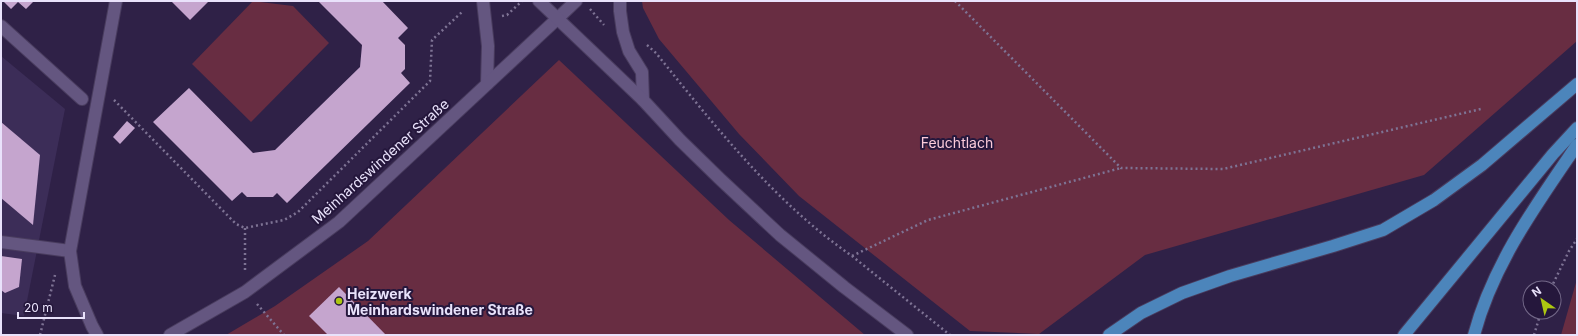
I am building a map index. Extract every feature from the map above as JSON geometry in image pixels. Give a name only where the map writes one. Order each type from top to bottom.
[{"type":"main road","points":[[1109,335],[1141,313],[1182,293],[1230,276],[1383,230],[1434,200],[1482,165],[1577,84]]},
{"type":"main road","points":[[1404,335],[1553,154],[1577,128]]},
{"type":"main road","points":[[1474,335],[1480,312],[1505,256],[1536,204],[1577,145]]},
{"type":"street","points":[[97,335],[75,286],[66,250],[99,97],[116,1]]},
{"type":"street","points":[[483,1],[488,46],[487,84]]},
{"type":"street","points":[[539,1],[643,100],[680,140],[780,235],[844,287],[907,335]]},
{"type":"street","name":"Meinhardswindener Straße","points":[[170,335],[246,292],[339,222],[576,1]]},
{"type":"street","points":[[620,1],[622,32],[629,51],[642,72],[643,100]]},
{"type":"street","points":[[1,26],[82,99]]},
{"type":"street","points":[[1,242],[66,250]]},
{"type":"path","points":[[486,20],[507,15],[522,1]]},
{"type":"path","points":[[955,1],[1121,168]]},
{"type":"path","points":[[99,97],[116,100],[236,224],[245,228],[284,220],[298,212],[430,81],[432,40],[462,12]]},
{"type":"path","points":[[852,256],[928,220],[1121,168],[1224,169],[1481,109]]},
{"type":"path","points":[[704,113],[731,145],[779,195],[835,245],[852,256],[950,335]]},
{"type":"path","points":[[245,228],[246,292]]},
{"type":"path","points":[[1555,280],[1569,251],[1577,239]]},
{"type":"path","points":[[40,335],[66,250]]},
{"type":"path","points":[[256,303],[284,335]]},
{"type":"path","points":[[1534,335],[1539,320]]},
{"type":"shaded area","points":[[1,56],[65,109],[24,316],[1,313]]},
{"type":"green space","points":[[253,1],[293,6],[329,43],[251,122],[192,64]]},
{"type":"green space","name":"Feuchtlach","points":[[642,1],[1577,1],[1577,41],[1424,175],[1145,255],[1039,334],[970,331],[799,196],[739,134],[659,39],[643,8]]},
{"type":"green space","points":[[559,60],[729,220],[865,335],[226,335],[275,306],[368,241]]},
{"type":"green space","points":[[1577,279],[1577,335],[1561,335]]},
{"type":"building","points":[[3,1],[34,1],[26,9],[18,2],[11,9]]},
{"type":"building","points":[[171,1],[209,1],[190,20]]},
{"type":"building","points":[[318,1],[382,1],[408,28],[398,38],[405,45],[405,69],[401,73],[410,83],[287,203],[277,193],[273,197],[247,197],[242,192],[232,201],[153,122],[189,88],[253,153],[275,150],[360,67],[362,45]]},
{"type":"building","points":[[127,121],[135,128],[120,144],[113,137]]},
{"type":"building","points":[[1,122],[40,155],[33,225],[1,198]]},
{"type":"building","points":[[1,256],[22,259],[19,287],[5,293],[1,290]]},
{"type":"building","name":"Heizwerk Meinhardswindener Straße","points":[[339,287],[386,335],[328,335],[309,316]]},
{"type":"place","name":"Heizwerk Meinhardswindener Straße","points":[[339,301]]}]
